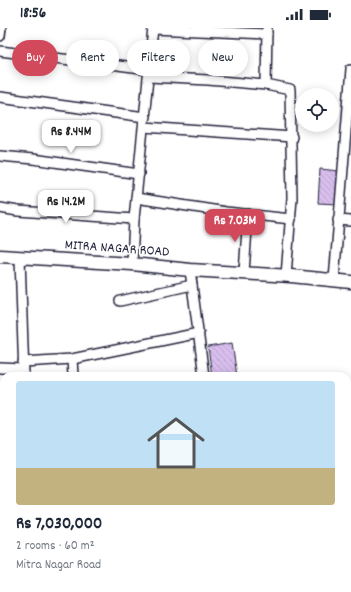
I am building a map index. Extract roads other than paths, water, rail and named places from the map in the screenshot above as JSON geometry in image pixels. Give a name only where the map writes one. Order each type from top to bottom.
[{"type":"street","points":[[0,36],[1,28]]},
{"type":"street","points":[[152,40],[153,28],[267,31],[266,85]]},
{"type":"street","points":[[0,51],[127,71]]},
{"type":"street","points":[[334,280],[338,220],[346,180],[351,69]]},
{"type":"street","points":[[132,264],[134,219],[149,76]]},
{"type":"street","points":[[169,76],[266,85],[290,90],[292,198],[286,276]]},
{"type":"street","points":[[0,97],[144,122],[292,137]]},
{"type":"street","points":[[0,156],[33,159],[139,174]]},
{"type":"street","points":[[136,198],[226,212],[291,219]]},
{"type":"street","points":[[0,208],[18,211],[134,219]]},
{"type":"street","points":[[244,273],[248,214]]},
{"type":"street","points":[[338,220],[351,221]]},
{"type":"street","name":"MITRA NAGAR ROAD","points":[[0,256],[132,264],[190,270],[351,282]]},
{"type":"street","points":[[20,258],[24,369]]},
{"type":"street","points":[[190,270],[204,372]]},
{"type":"street","points":[[120,301],[192,285]]},
{"type":"street","points":[[0,368],[24,369],[199,333]]},
{"type":"street","points":[[72,359],[73,372]]}]
